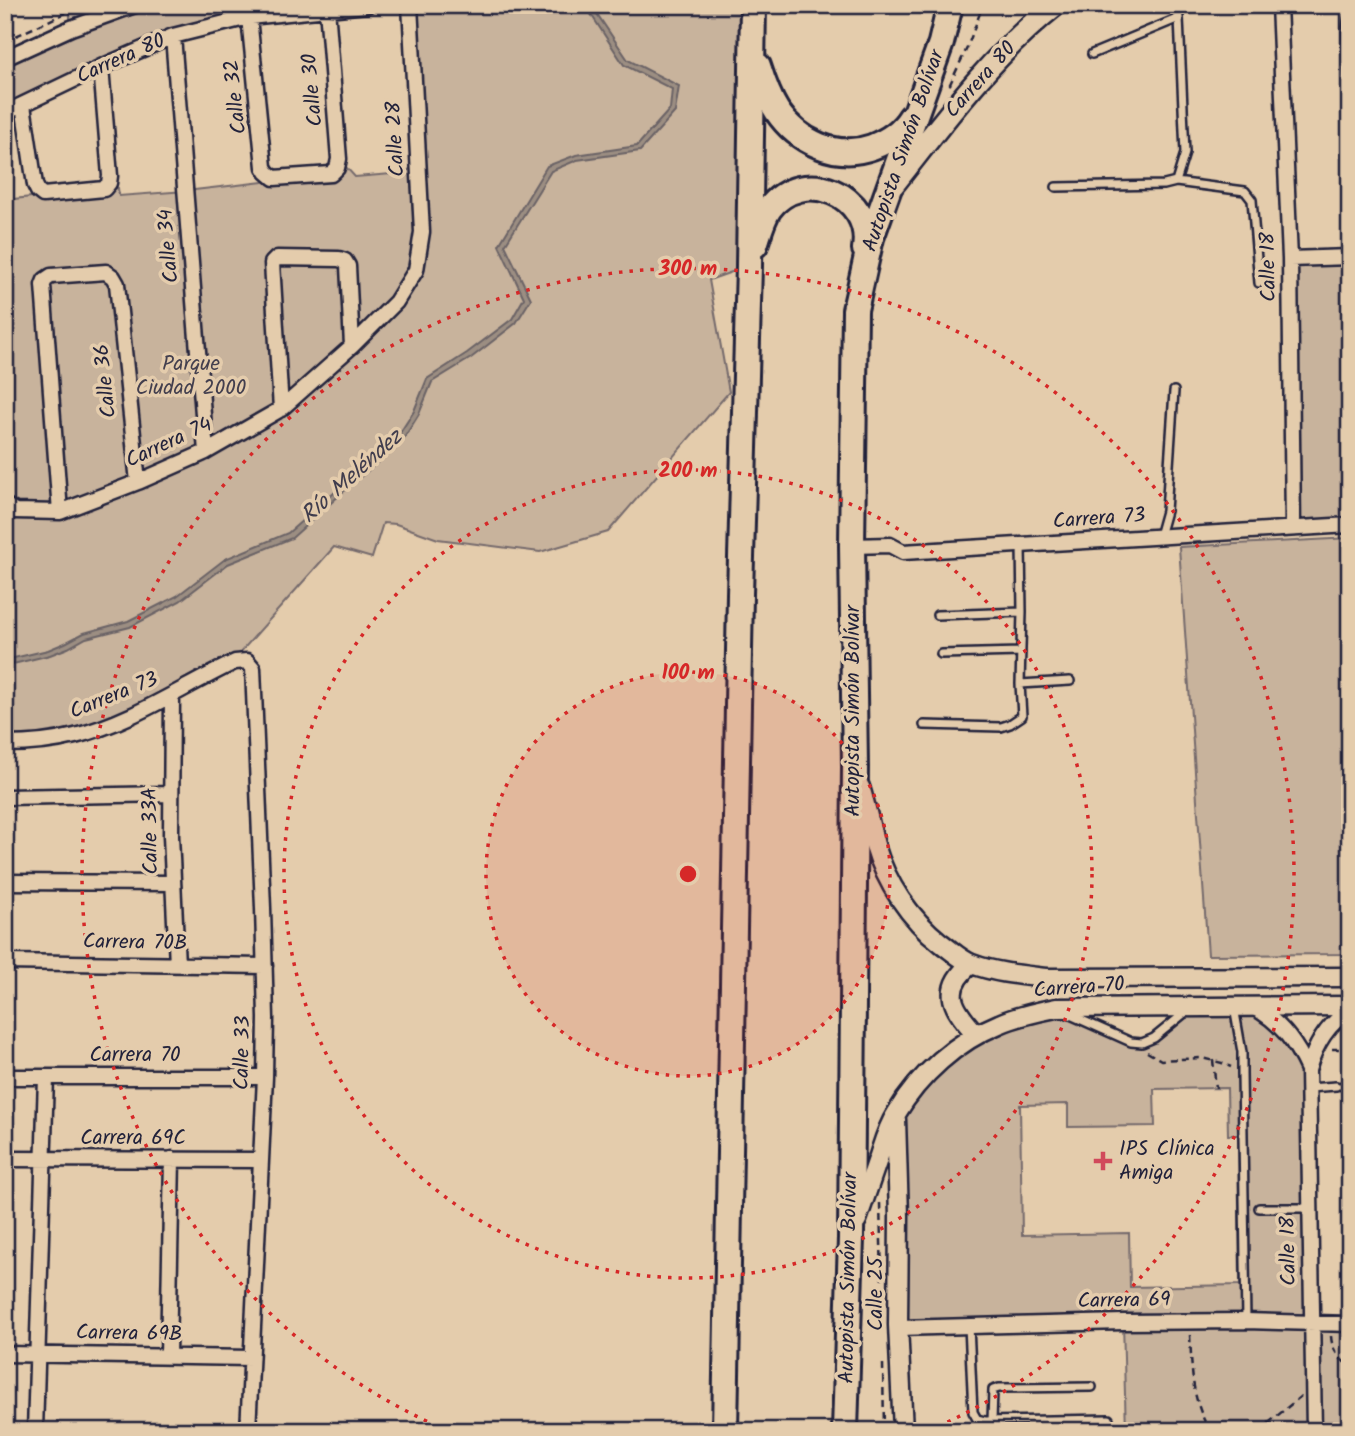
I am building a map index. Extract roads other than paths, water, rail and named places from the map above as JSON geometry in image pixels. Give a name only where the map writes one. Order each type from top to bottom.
[{"type":"highway","points":[[725,1431],[753,5]]},
{"type":"highway","name":"Autopista Simón Bolívar","points":[[845,1431],[855,767],[852,545],[855,310],[872,238],[941,43],[950,5]]},
{"type":"highway","points":[[753,48],[765,87],[777,110],[803,137],[830,149],[856,151],[875,146],[892,137],[906,125],[922,95]]},
{"type":"highway","points":[[749,266],[761,225],[769,210],[781,197],[797,190],[815,187],[833,191],[849,201],[864,224],[866,242],[859,291]]},
{"type":"main road","points":[[1022,5],[1030,12],[1049,11]]},
{"type":"main road","name":"Carrera 80","points":[[887,193],[965,94],[1023,33],[1049,11]]},
{"type":"street","name":"Carrera 80","points":[[5,58],[71,28],[135,5]]},
{"type":"street","name":"Carrera 80","points":[[5,113],[173,36],[249,17],[367,5]]},
{"type":"street","name":"Calle 28","points":[[410,5],[422,232],[416,270]]},
{"type":"street","name":"Calle 18","points":[[1279,5],[1290,259],[1293,528]]},
{"type":"street","name":"Calle 30","points":[[267,173],[274,178],[331,174],[337,168],[340,159],[327,8]]},
{"type":"street","name":"Calle 32","points":[[249,17],[264,167],[267,173]]},
{"type":"street","name":"Calle 34","points":[[173,36],[206,452]]},
{"type":"street","points":[[23,105],[38,191],[43,195],[104,189],[109,183],[102,67]]},
{"type":"street","points":[[1290,259],[1350,257]]},
{"type":"street","points":[[281,409],[272,263],[278,258],[345,261],[348,266],[352,346]]},
{"type":"street","name":"Carrera 74","points":[[5,505],[16,511],[60,512],[206,452],[281,409],[352,346],[396,302],[416,270]]},
{"type":"street","name":"Calle 36","points":[[60,512],[43,285],[51,276],[106,272],[117,284],[138,482]]},
{"type":"street","name":"Carrera 73","points":[[852,545],[890,545],[903,552],[1350,524]]},
{"type":"street","name":"Carrera 73","points":[[5,744],[74,737],[107,726],[231,663],[243,660],[250,662],[254,677]]},
{"type":"street","name":"Calle 33","points":[[248,1431],[265,1077],[265,966],[254,677]]},
{"type":"street","name":"Calle 33A","points":[[172,695],[171,794],[177,965]]},
{"type":"street","name":"Carrera 70","points":[[855,767],[876,846],[887,876],[909,911],[930,933],[971,964],[1010,974],[1047,978],[1350,977]]},
{"type":"street","points":[[5,797],[171,794]]},
{"type":"street","points":[[5,881],[173,883]]},
{"type":"street","name":"Carrera 70B","points":[[5,962],[265,966]]},
{"type":"street","points":[[971,964],[962,971],[953,993],[954,1005],[959,1015],[976,1034]]},
{"type":"street","points":[[1243,1007],[1267,1015],[1292,1040],[1308,1070]]},
{"type":"street","name":"Carrera 70","points":[[850,1238],[895,1115],[918,1083],[946,1056],[976,1034],[1028,1014],[1056,1008],[1350,1008]]},
{"type":"street","name":"Calle 18","points":[[1314,1431],[1308,1070],[1314,1049],[1322,1037],[1350,1008]]},
{"type":"street","name":"Carrera 70","points":[[5,1077],[265,1077]]},
{"type":"street","points":[[35,1431],[46,1077]]},
{"type":"street","name":"Calle 25","points":[[895,1115],[899,1216],[898,1328],[903,1431]]},
{"type":"street","name":"Carrera 69C","points":[[5,1159],[260,1160]]},
{"type":"street","points":[[168,1356],[172,1159]]},
{"type":"street","name":"Carrera 69","points":[[898,1328],[1123,1322],[1350,1324]]},
{"type":"street","name":"Carrera 69B","points":[[5,1353],[251,1358]]},
{"type":"lane","points":[[1176,182],[1185,153],[1178,5]]},
{"type":"lane","points":[[1350,10],[1347,27],[1350,122]]},
{"type":"lane","points":[[1092,54],[1180,18]]},
{"type":"lane","points":[[1350,181],[1350,244]]},
{"type":"lane","points":[[1056,187],[1164,185],[1176,182],[1245,191],[1252,200],[1259,283]]},
{"type":"lane","points":[[1159,536],[1166,511],[1174,391]]},
{"type":"lane","points":[[924,725],[1001,727],[1022,716],[1021,545]]},
{"type":"lane","points":[[937,615],[1023,612]]},
{"type":"lane","points":[[941,654],[1021,652]]},
{"type":"lane","points":[[1020,684],[1070,681]]},
{"type":"lane","points":[[1056,1008],[1130,1042],[1142,1043],[1154,1038],[1191,1007]]},
{"type":"lane","points":[[1243,1007],[1245,1321]]},
{"type":"lane","points":[[1307,1088],[1339,1086],[1346,1088],[1350,1096]]},
{"type":"lane","points":[[1259,1208],[1309,1208]]},
{"type":"lane","points":[[969,1326],[973,1412],[977,1419],[1109,1419]]},
{"type":"lane","points":[[992,1421],[993,1390],[1092,1387]]},
{"type":"place","name":"IPS Clínica Amiga","points":[[1103,1161]]},
{"type":"park label","name":"Parque Ciudad 2000","points":[[191,376]]},
{"type":"water label","name":"Río Meléndez","points":[[352,477]]}]
